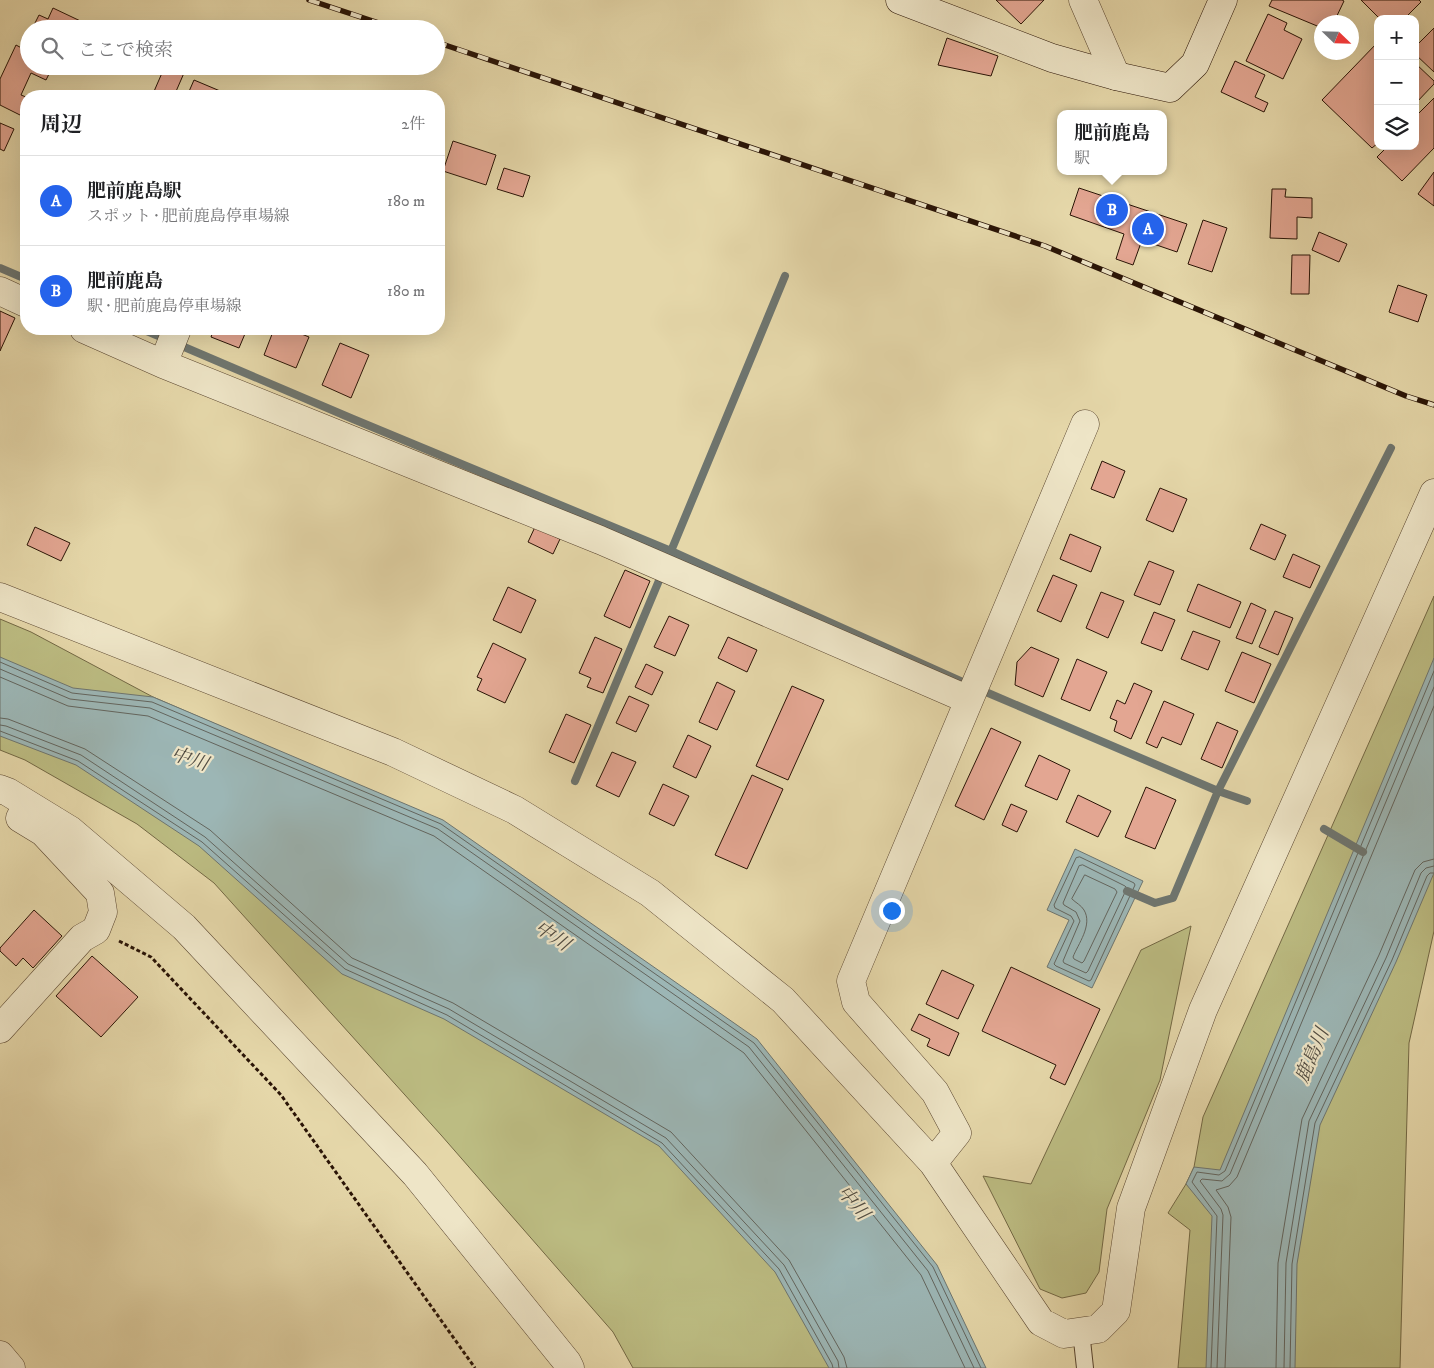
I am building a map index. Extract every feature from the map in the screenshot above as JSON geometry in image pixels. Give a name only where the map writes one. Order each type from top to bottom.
[{"type":"street","points":[[900,0],[1052,58],[1116,76],[1170,88],[1195,64],[1223,0]]},
{"type":"street","points":[[1084,0],[1116,76]]},
{"type":"street","points":[[0,291],[20,300]]},
{"type":"street","points":[[98,335],[163,364],[600,540],[969,700]]},
{"type":"street","points":[[163,364],[175,335]]},
{"type":"street","points":[[933,1163],[956,1133],[935,1092],[856,1002],[851,981],[1085,424]]},
{"type":"street","points":[[0,597],[393,752],[514,810],[650,893],[783,1000],[933,1163],[1041,1322],[1064,1334],[1098,1329],[1116,1311],[1131,1208],[1203,1010],[1434,493]]},
{"type":"street","points":[[0,789],[70,830],[184,927],[415,1174],[570,1368]]},
{"type":"street","points":[[0,806],[43,832],[100,893],[103,912],[96,930],[82,938],[0,1029]]},
{"type":"street","points":[[0,1355],[10,1368]]},
{"type":"lane","points":[[1081,1331],[1085,1368]]},
{"type":"path","points":[[96,930],[151,957],[281,1095],[475,1368]]},
{"type":"green space","points":[[1434,596],[1434,719],[1226,1368],[1178,1368],[1190,1230],[1168,1213],[1194,1167],[1203,1117]]},
{"type":"green space","points":[[0,619],[31,632],[153,697],[241,735],[0,677]]},
{"type":"green space","points":[[0,712],[278,804],[931,1368],[633,1368],[613,1332],[441,1135],[214,883],[137,824],[25,760],[0,750]]},
{"type":"green space","points":[[1434,809],[1434,931],[1409,1043],[1400,1368],[1269,1368],[1303,1111]]},
{"type":"green space","points":[[1191,926],[1160,1080],[1107,1209],[1099,1272],[1086,1293],[1062,1298],[1040,1289],[983,1176],[1031,1184],[1141,950]]},
{"type":"water","name":"中川","points":[[0,657],[73,688],[153,697],[443,820],[757,1039],[937,1265],[986,1368],[829,1368],[775,1272],[659,1146],[444,1019],[342,974],[199,846],[76,765],[0,736]]},
{"type":"water","name":"鹿島川","points":[[1434,658],[1434,873],[1396,962],[1320,1125],[1297,1264],[1295,1368],[1206,1368],[1212,1216],[1186,1184],[1194,1167],[1220,1170]]},
{"type":"water","points":[[1075,849],[1143,881],[1092,988],[1047,967],[1069,920],[1047,910]]},
{"type":"building","points":[[996,0],[1044,0],[1021,24]]},
{"type":"building","points":[[1272,0],[1344,1],[1337,15],[1314,15],[1314,25],[1269,6]]},
{"type":"building","points":[[1361,0],[1419,0],[1421,2],[1408,15],[1376,15]]},
{"type":"building","points":[[53,8],[78,20],[36,20],[39,15],[48,19]]},
{"type":"building","points":[[1268,14],[1287,23],[1284,30],[1302,39],[1283,79],[1246,61]]},
{"type":"building","points":[[1434,28],[1434,72],[1419,58],[1419,43]]},
{"type":"building","points":[[947,38],[998,56],[991,76],[938,65]]},
{"type":"building","points":[[16,45],[20,47],[20,75],[30,75],[23,90],[20,90],[20,115],[0,105],[0,79]]},
{"type":"building","points":[[1374,46],[1374,146],[1372,148],[1322,100]]},
{"type":"building","points":[[1235,61],[1265,75],[1255,97],[1268,103],[1264,112],[1221,92]]},
{"type":"building","points":[[1419,67],[1434,81],[1434,84],[1419,100]]},
{"type":"building","points":[[35,75],[48,75],[46,80]]},
{"type":"building","points":[[161,75],[183,75],[177,90],[155,90]]},
{"type":"building","points":[[194,80],[218,90],[190,90]]},
{"type":"building","points":[[1434,98],[1434,148],[1402,181],[1377,157],[1384,150],[1419,150],[1419,113]]},
{"type":"building","points":[[0,123],[14,129],[4,151],[0,149]]},
{"type":"building","points":[[453,141],[496,155],[486,185],[445,172],[445,165]]},
{"type":"building","points":[[504,168],[530,176],[523,197],[497,189]]},
{"type":"building","points":[[1434,172],[1434,206],[1418,194]]},
{"type":"building","points":[[1079,188],[1187,224],[1177,252],[1142,240],[1133,265],[1116,259],[1124,234],[1070,215]]},
{"type":"building","points":[[1272,189],[1286,189],[1285,197],[1312,198],[1312,218],[1297,217],[1297,239],[1270,238]]},
{"type":"building","points":[[1203,220],[1227,228],[1212,272],[1188,264]]},
{"type":"building","points":[[1319,232],[1347,244],[1339,262],[1312,250]]},
{"type":"building","points":[[1292,255],[1310,255],[1309,294],[1291,294]]},
{"type":"building","points":[[1398,285],[1427,295],[1418,322],[1389,312]]},
{"type":"building","points":[[0,311],[15,318],[0,351]]},
{"type":"building","points":[[212,335],[244,335],[239,348],[211,337]]},
{"type":"building","points":[[272,335],[304,335],[309,337],[296,368],[264,355]]},
{"type":"building","points":[[340,343],[369,355],[351,398],[322,385]]},
{"type":"building","points":[[1102,461],[1125,471],[1114,498],[1091,489]]},
{"type":"building","points":[[1160,488],[1187,499],[1173,532],[1146,520]]},
{"type":"building","points":[[1261,524],[1286,535],[1275,560],[1250,549]]},
{"type":"building","points":[[35,527],[70,543],[61,561],[27,545]]},
{"type":"building","points":[[535,527],[560,539],[553,554],[528,542]]},
{"type":"building","points":[[1070,534],[1101,547],[1091,572],[1060,559]]},
{"type":"building","points":[[1293,554],[1320,566],[1310,588],[1283,577]]},
{"type":"building","points":[[1149,561],[1174,571],[1160,605],[1134,595]]},
{"type":"building","points":[[625,570],[650,581],[630,628],[604,616]]},
{"type":"building","points":[[1053,575],[1077,585],[1061,622],[1037,611]]},
{"type":"building","points":[[1198,584],[1241,602],[1230,628],[1187,611]]},
{"type":"building","points":[[508,587],[536,600],[521,633],[493,620]]},
{"type":"building","points":[[1101,592],[1124,601],[1108,638],[1086,628]]},
{"type":"building","points":[[1251,603],[1266,610],[1252,644],[1236,638]]},
{"type":"building","points":[[1275,611],[1293,618],[1278,655],[1259,647]]},
{"type":"building","points":[[1154,612],[1175,620],[1162,651],[1141,643]]},
{"type":"building","points":[[669,616],[689,625],[675,656],[654,647]]},
{"type":"building","points":[[1193,631],[1220,641],[1208,670],[1181,659]]},
{"type":"building","points":[[595,637],[622,649],[603,693],[587,687],[591,678],[579,673]]},
{"type":"building","points":[[728,637],[757,650],[747,672],[718,658]]},
{"type":"building","points":[[493,643],[526,659],[505,703],[477,690],[482,679],[477,677]]},
{"type":"building","points":[[1031,647],[1059,659],[1043,697],[1015,685],[1017,662]]},
{"type":"building","points":[[1242,652],[1271,664],[1254,703],[1225,691]]},
{"type":"building","points":[[1077,659],[1107,672],[1090,711],[1061,699]]},
{"type":"building","points":[[646,664],[663,672],[652,695],[635,687]]},
{"type":"building","points":[[717,682],[735,691],[717,730],[699,722]]},
{"type":"building","points":[[1134,683],[1152,691],[1131,739],[1114,731],[1117,721],[1110,718],[1117,700],[1125,704]]},
{"type":"building","points":[[792,686],[824,700],[788,780],[756,766]]},
{"type":"building","points":[[629,696],[649,705],[636,732],[616,723]]},
{"type":"building","points":[[1164,701],[1194,714],[1181,745],[1162,737],[1157,748],[1146,743]]},
{"type":"building","points":[[566,714],[591,725],[574,763],[549,752]]},
{"type":"building","points":[[1217,722],[1238,731],[1222,768],[1201,759]]},
{"type":"building","points":[[991,728],[1021,742],[984,820],[955,806]]},
{"type":"building","points":[[688,735],[711,746],[696,778],[673,767]]},
{"type":"building","points":[[612,752],[636,762],[619,797],[596,786]]},
{"type":"building","points":[[1039,755],[1070,770],[1057,800],[1025,786]]},
{"type":"building","points":[[752,775],[783,789],[747,869],[715,855]]},
{"type":"building","points":[[663,784],[689,796],[674,826],[649,814]]},
{"type":"building","points":[[1146,787],[1176,800],[1155,849],[1125,837]]},
{"type":"building","points":[[1078,795],[1111,811],[1098,837],[1066,822]]},
{"type":"building","points":[[1011,804],[1027,811],[1017,832],[1002,825]]},
{"type":"building","points":[[34,910],[62,936],[33,968],[23,958],[16,966],[0,951],[0,948]]},
{"type":"building","points":[[92,956],[138,997],[101,1037],[56,996]]},
{"type":"building","points":[[1011,967],[1100,1009],[1065,1085],[1050,1078],[1056,1065],[982,1031]]},
{"type":"building","points":[[942,970],[974,985],[958,1019],[926,1004]]},
{"type":"building","points":[[919,1014],[959,1033],[949,1056],[927,1046],[930,1039],[911,1030]]},
{"type":"waterway","points":[[0,268],[20,276]]},
{"type":"waterway","points":[[669,556],[785,276]]},
{"type":"waterway","points":[[156,335],[671,551],[967,684],[1218,791],[1247,801]]},
{"type":"waterway","points":[[1127,891],[1155,903],[1173,898],[1218,791],[1391,448]]},
{"type":"waterway","points":[[575,781],[663,571]]},
{"type":"waterway","points":[[1324,829],[1363,852]]},
{"type":"railway","points":[[309,0],[370,20]]},
{"type":"railway","points":[[445,45],[1045,246],[1406,396],[1434,405]]},
{"type":"place","name":"肥前鹿島","points":[[1112,210]]},
{"type":"place","name":"肥前鹿島駅","points":[[1148,229]]}]
